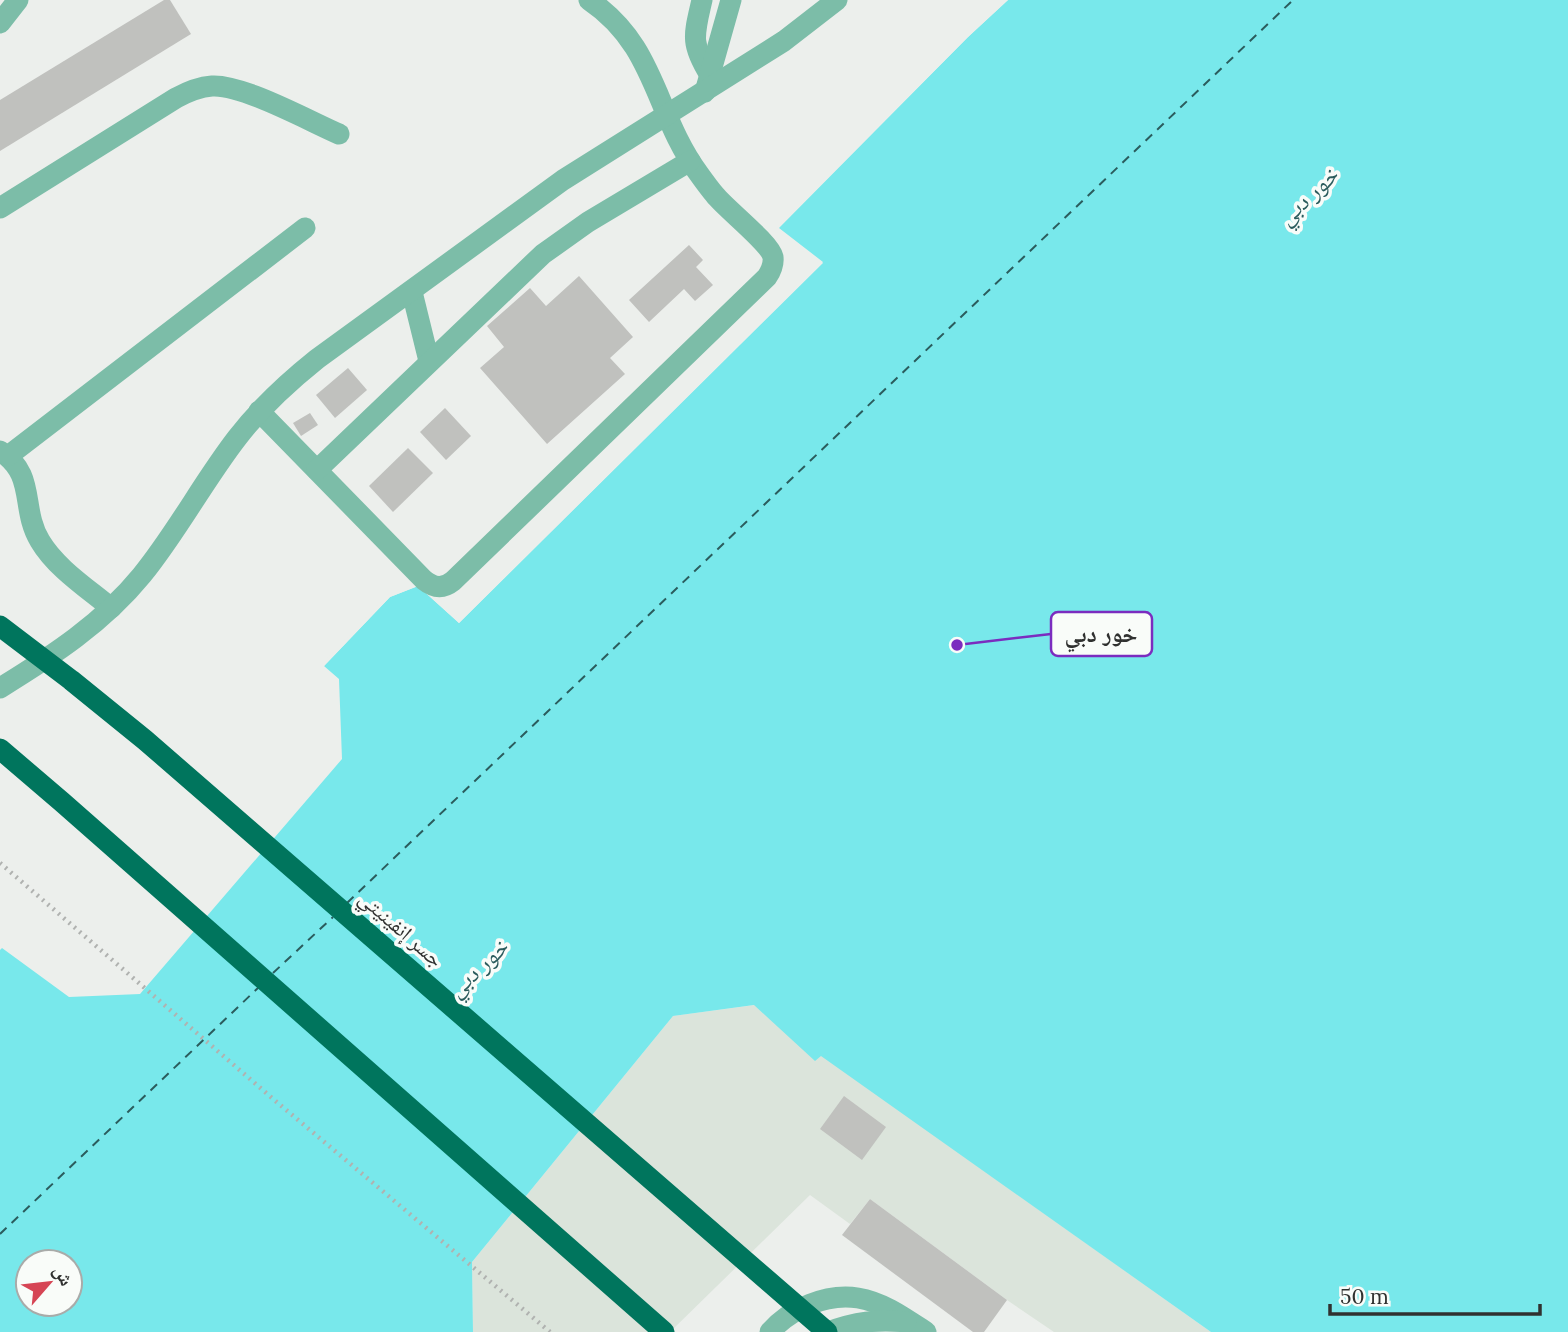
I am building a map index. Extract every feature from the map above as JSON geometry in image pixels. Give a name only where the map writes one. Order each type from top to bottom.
[{"type":"highway","name":"جسر إنفينيتي","points":[[0,626],[145,740],[828,1332]]},
{"type":"highway","points":[[0,749],[664,1332]]},
{"type":"street","points":[[0,23],[18,0]]},
{"type":"street","points":[[259,411],[424,580],[435,587],[448,585],[771,271],[773,257],[770,250],[715,196],[690,161],[666,116],[645,62],[633,42],[619,24],[589,0]]},
{"type":"street","points":[[702,0],[695,42],[707,84]]},
{"type":"street","points":[[707,84],[731,0]]},
{"type":"street","points":[[0,688],[78,636],[111,608],[156,557],[223,458],[259,411],[317,359],[563,180],[666,116],[707,84],[784,41],[837,0]]},
{"type":"street","points":[[0,208],[176,97],[200,88],[214,86],[241,90],[339,134]]},
{"type":"street","points":[[317,470],[543,254],[588,222],[690,161]]},
{"type":"street","points":[[111,608],[52,557],[41,544],[29,514],[25,480],[3,458],[305,228]]},
{"type":"street","points":[[412,292],[429,361]]},
{"type":"street","points":[[770,1332],[778,1323],[801,1308],[829,1299],[857,1298],[886,1308],[918,1327]]},
{"type":"street","points":[[828,1332],[853,1323],[881,1320],[918,1327]]},
{"type":"path","points":[[0,863],[272,1098],[550,1332]]},
{"type":"shaded area","points":[[755,1005],[815,1060],[821,1055],[1211,1332],[1054,1332],[870,1199],[850,1224],[810,1195],[670,1332],[473,1332],[472,1262],[673,1016]]},
{"type":"water","name":"خور دبي","points":[[1008,0],[1568,0],[1568,1332],[1211,1332],[821,1056],[815,1061],[754,1005],[673,1016],[472,1262],[473,1332],[0,1332],[0,950],[2,948],[69,997],[140,994],[342,759],[339,679],[324,666],[390,597],[418,586],[459,623],[823,263],[778,228]]},
{"type":"pier","points":[[1003,0],[1008,0],[779,228],[823,262],[459,623],[418,586],[390,597],[324,666],[322,664],[388,594],[417,583],[421,583],[459,618],[818,263],[776,231],[776,226]]},
{"type":"building","points":[[164,0],[170,0],[191,34],[0,151],[0,100]]},
{"type":"building","points":[[689,245],[703,260],[696,267],[713,285],[695,301],[684,289],[649,322],[629,300]]},
{"type":"building","points":[[579,276],[633,337],[610,358],[625,374],[547,444],[480,368],[504,347],[487,326],[530,288],[546,306]]},
{"type":"building","points":[[348,368],[367,390],[335,418],[316,395]]},
{"type":"building","points":[[445,408],[471,436],[446,460],[420,432]]},
{"type":"building","points":[[310,413],[318,425],[301,436],[293,423]]},
{"type":"building","points":[[408,448],[433,473],[393,512],[369,486]]},
{"type":"building","points":[[844,1096],[886,1127],[862,1160],[820,1129]]},
{"type":"building","points":[[870,1199],[1007,1300],[984,1332],[973,1332],[842,1235]]},
{"type":"ferry route","points":[[347,903],[1293,0]]},
{"type":"ferry route","points":[[273,973],[333,917]]},
{"type":"ferry route","points":[[0,1234],[259,987]]},
{"type":"place","name":"خور دبي","points":[[957,645]]}]
